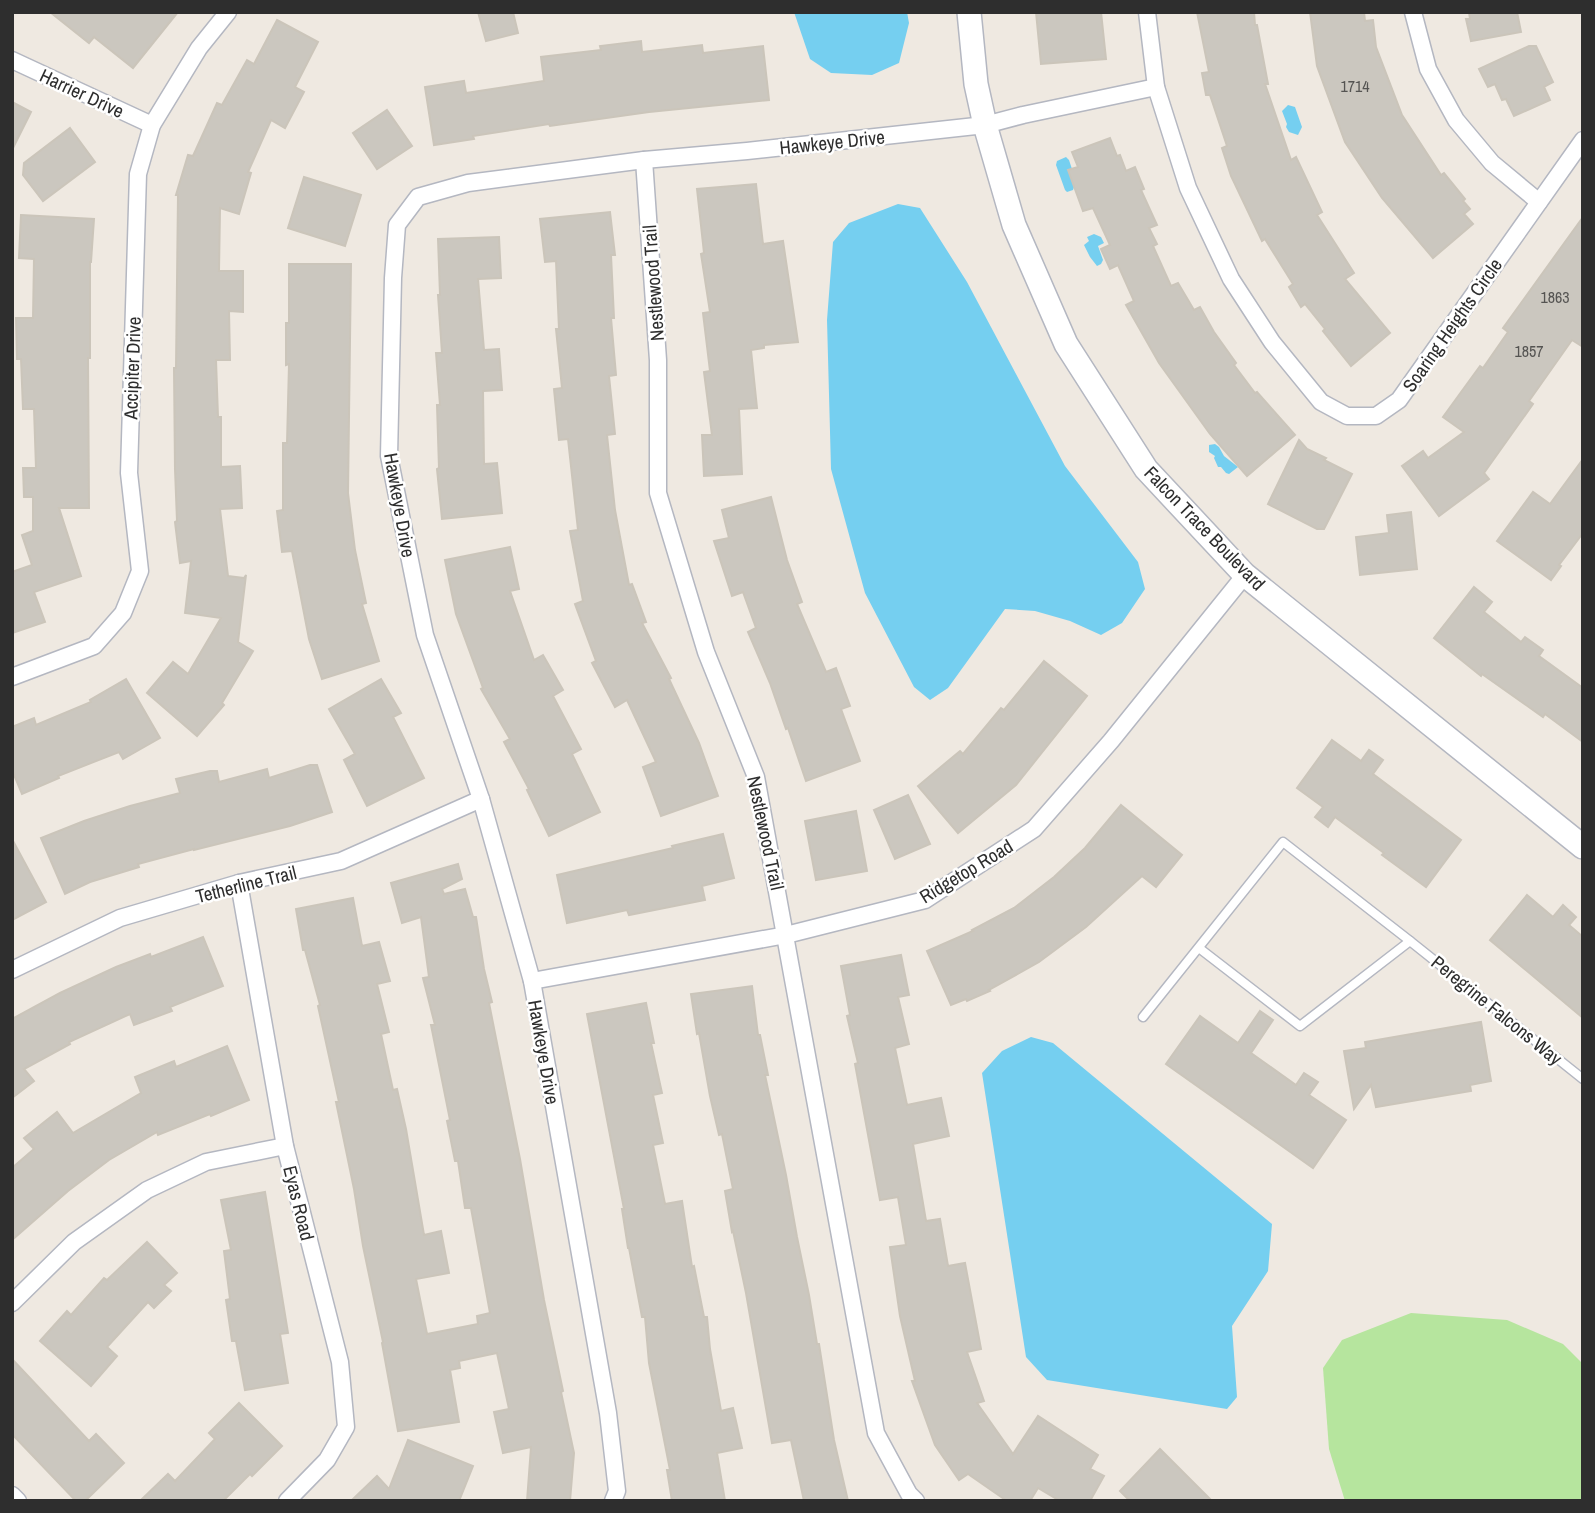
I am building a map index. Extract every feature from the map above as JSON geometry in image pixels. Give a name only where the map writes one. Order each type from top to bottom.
[{"type":"street","name":"Accipiter Drive","points":[[12,677],[94,646],[123,613],[140,570],[129,473],[138,174],[152,125],[199,48],[228,12]]},
{"type":"street","name":"Falcon Trace Boulevard","points":[[969,12],[976,84],[1014,225],[1066,344],[1146,469],[1245,575],[1583,847]]},
{"type":"street","name":"Soaring Heights Circle","points":[[1147,12],[1156,87],[1188,188],[1231,279],[1272,342],[1321,402],[1347,416],[1376,416],[1399,400],[1583,140]]},
{"type":"street","points":[[1413,12],[1428,69],[1456,120],[1492,163],[1539,202]]},
{"type":"street","name":"Harrier Drive","points":[[12,60],[152,125]]},
{"type":"street","name":"Hawkeye Drive","points":[[614,1501],[617,1491],[608,1413],[531,981],[481,799],[425,635],[389,456],[393,278],[397,225],[418,197],[468,183],[645,160],[985,125],[1156,87]]},
{"type":"street","name":"Nestlewood Trail","points":[[645,160],[658,360],[658,493],[706,652],[756,777],[876,1433],[909,1494],[916,1501]]},
{"type":"street","name":"Ridgetop Road","points":[[531,981],[786,935],[925,900],[1034,829],[1111,741],[1245,575]]},
{"type":"street","name":"Tetherline Trail","points":[[12,970],[120,918],[239,883],[341,861],[481,799]]},
{"type":"street","name":"Eyas Road","points":[[239,883],[285,1146],[340,1362],[346,1427],[327,1460],[287,1501]]},
{"type":"street","points":[[12,1303],[74,1242],[147,1190],[206,1162],[285,1146]]},
{"type":"street","points":[[12,1495],[18,1501]]},
{"type":"lane","name":"Peregrine Falcons Way","points":[[1143,1017],[1283,842],[1583,1079]]},
{"type":"lane","points":[[1199,948],[1300,1026],[1410,941]]},
{"type":"green space","points":[[1411,1313],[1507,1320],[1563,1344],[1583,1364],[1583,1501],[1345,1501],[1329,1449],[1323,1368],[1342,1340]]},
{"type":"water","points":[[794,12],[907,12],[909,23],[899,63],[872,75],[831,73],[810,59]]},
{"type":"water","points":[[1288,105],[1295,107],[1302,127],[1298,135],[1289,132],[1286,127],[1282,111]]},
{"type":"water","points":[[1066,157],[1072,169],[1068,170],[1074,187],[1067,192],[1056,165],[1057,161]]},
{"type":"water","points":[[898,204],[920,208],[967,282],[1065,466],[1138,562],[1145,589],[1122,623],[1101,635],[1070,621],[1035,611],[1005,609],[948,688],[930,700],[914,687],[865,593],[831,469],[827,320],[833,242],[849,223]]},
{"type":"water","points":[[1094,234],[1101,237],[1104,243],[1098,246],[1103,260],[1097,266],[1084,245],[1089,241],[1087,237]]},
{"type":"water","points":[[1215,444],[1224,456],[1238,467],[1229,474],[1218,467],[1215,456],[1209,452],[1209,445]]},
{"type":"water","points":[[1031,1037],[1053,1043],[1272,1224],[1268,1271],[1232,1326],[1237,1397],[1227,1409],[1047,1380],[1026,1357],[982,1073],[1002,1051]]},
{"type":"building","points":[[50,12],[178,12],[133,68],[94,37],[89,43]]},
{"type":"building","points":[[478,12],[513,12],[518,33],[486,41]]},
{"type":"building","points":[[1036,12],[1101,12],[1106,59],[1041,64]]},
{"type":"building","points":[[1197,12],[1254,12],[1268,84],[1265,84],[1291,160],[1296,157],[1322,212],[1317,215],[1354,273],[1345,279],[1390,333],[1351,366],[1305,304],[1301,307],[1289,287],[1293,284],[1265,239],[1262,241],[1231,176],[1222,148],[1227,146],[1210,95],[1206,95],[1202,73],[1209,72]]},
{"type":"building","points":[[1310,12],[1364,12],[1365,21],[1373,20],[1376,47],[1402,115],[1441,175],[1444,173],[1470,209],[1464,214],[1473,224],[1433,258],[1382,198],[1345,142],[1317,66]]},
{"type":"building","points":[[1469,12],[1517,12],[1521,32],[1471,41],[1466,19],[1470,19]]},
{"type":"building","points":[[277,20],[318,42],[295,87],[304,92],[285,128],[271,120],[248,172],[251,173],[239,214],[220,208],[219,271],[243,271],[243,312],[229,311],[230,360],[216,360],[218,417],[221,417],[221,467],[240,466],[242,508],[220,509],[228,576],[244,578],[246,575],[238,642],[253,651],[222,703],[224,705],[197,736],[147,693],[173,662],[188,674],[221,618],[185,613],[191,561],[180,563],[175,522],[176,195],[188,155],[193,156],[217,103],[222,105],[247,60],[254,64]]},
{"type":"building","points":[[641,41],[642,52],[702,45],[703,53],[763,46],[769,100],[549,124],[434,145],[425,87],[464,81],[466,93],[544,81],[541,57],[601,50],[600,46]]},
{"type":"building","points":[[1529,46],[1536,46],[1553,82],[1544,87],[1550,100],[1514,116],[1506,99],[1502,100],[1495,84],[1488,87],[1479,69]]},
{"type":"building","points":[[12,102],[31,112],[12,150]]},
{"type":"building","points":[[387,110],[412,146],[377,169],[353,133]]},
{"type":"building","points":[[70,128],[95,162],[43,201],[23,175],[24,163]]},
{"type":"building","points":[[1110,138],[1126,171],[1135,167],[1144,189],[1141,190],[1157,225],[1149,228],[1157,244],[1153,246],[1171,286],[1178,283],[1194,310],[1200,307],[1236,363],[1234,365],[1255,393],[1257,392],[1295,435],[1247,476],[1210,434],[1159,363],[1126,305],[1134,301],[1118,265],[1110,269],[1101,249],[1110,245],[1093,208],[1083,211],[1068,170],[1078,167],[1072,152]]},
{"type":"building","points":[[304,177],[361,195],[345,246],[288,228]]},
{"type":"building","points":[[756,184],[763,244],[783,241],[798,342],[764,345],[764,348],[751,350],[757,408],[739,409],[742,474],[704,476],[702,435],[712,435],[704,372],[710,371],[703,313],[710,312],[701,254],[704,253],[697,189]]},
{"type":"building","points":[[610,212],[615,255],[611,255],[614,318],[611,318],[616,375],[609,376],[615,434],[607,435],[615,510],[629,585],[632,584],[646,622],[642,623],[671,678],[669,679],[699,743],[718,796],[661,816],[643,767],[656,762],[627,700],[615,707],[592,663],[596,661],[575,604],[583,601],[570,531],[578,530],[568,439],[559,440],[554,389],[562,388],[556,329],[559,329],[556,261],[545,262],[540,219]]},
{"type":"building","points":[[21,215],[94,219],[90,262],[88,358],[89,508],[59,508],[81,576],[34,592],[45,622],[12,633],[12,572],[32,565],[22,535],[33,531],[33,497],[24,497],[23,468],[36,468],[34,409],[23,409],[21,359],[17,359],[16,318],[33,318],[34,259],[19,258]]},
{"type":"building","points":[[1583,217],[1583,347],[1572,340],[1529,401],[1533,404],[1484,473],[1489,479],[1439,516],[1402,466],[1423,451],[1428,458],[1464,432],[1443,417],[1480,366],[1483,368],[1508,332],[1503,328]]},
{"type":"building","points":[[499,237],[501,278],[478,279],[484,350],[499,349],[502,390],[483,391],[484,464],[497,463],[502,513],[442,519],[437,469],[437,405],[440,405],[436,353],[442,353],[438,239]]},
{"type":"building","points":[[289,264],[351,264],[348,493],[355,550],[366,603],[362,604],[379,661],[322,679],[309,639],[292,551],[282,552],[277,511],[283,510],[283,443],[287,443],[289,364],[286,365],[286,323],[289,323]]},
{"type":"building","points":[[1299,440],[1307,449],[1326,458],[1324,460],[1352,474],[1324,529],[1317,529],[1268,504]]},
{"type":"building","points":[[1583,459],[1583,533],[1551,580],[1497,541],[1533,492],[1550,504]]},
{"type":"building","points":[[771,497],[787,560],[802,602],[797,604],[826,672],[836,668],[850,706],[841,709],[860,761],[806,781],[788,728],[786,729],[748,632],[756,628],[743,592],[732,596],[714,541],[729,538],[722,510]]},
{"type":"building","points":[[1411,512],[1417,569],[1360,575],[1356,537],[1389,533],[1387,515]]},
{"type":"building","points":[[510,547],[519,589],[510,591],[534,660],[543,655],[563,690],[553,696],[581,749],[572,754],[600,812],[549,836],[527,790],[529,789],[504,742],[510,739],[481,689],[483,688],[456,614],[445,560]]},
{"type":"building","points":[[1474,587],[1492,602],[1484,612],[1521,642],[1525,637],[1543,650],[1539,656],[1583,688],[1583,742],[1545,714],[1543,717],[1482,674],[1481,676],[1434,638]]},
{"type":"building","points":[[1044,661],[1087,696],[1016,785],[958,833],[918,786],[960,751],[963,754]]},
{"type":"building","points":[[126,679],[160,738],[123,759],[119,752],[58,776],[59,778],[22,794],[12,770],[12,727],[34,718],[36,725],[91,702],[90,700]]},
{"type":"building","points":[[381,679],[401,713],[393,717],[424,778],[367,806],[344,760],[355,754],[329,709]]},
{"type":"building","points":[[1332,740],[1361,761],[1369,750],[1383,760],[1373,774],[1461,840],[1426,887],[1335,817],[1328,827],[1315,817],[1323,807],[1297,788]]},
{"type":"building","points":[[317,765],[332,812],[290,826],[138,864],[139,867],[90,882],[65,894],[41,838],[130,806],[180,793],[176,779],[217,771],[219,782],[267,769],[269,778]]},
{"type":"building","points":[[908,795],[930,844],[895,859],[874,810]]},
{"type":"building","points":[[1121,805],[1182,855],[1156,887],[1142,876],[1086,927],[1039,962],[990,991],[951,1005],[927,951],[973,931],[1014,908],[1054,877],[1085,848]]},
{"type":"building","points":[[856,811],[867,871],[816,880],[805,821]]},
{"type":"building","points":[[723,834],[734,878],[702,886],[705,900],[629,915],[627,910],[567,923],[557,875]]},
{"type":"building","points":[[12,839],[46,902],[12,920]]},
{"type":"building","points":[[458,864],[462,879],[442,889],[444,894],[465,889],[473,917],[476,917],[492,1002],[489,1003],[574,1453],[570,1501],[527,1501],[531,1447],[503,1453],[494,1412],[509,1409],[497,1353],[459,1361],[460,1368],[450,1370],[459,1422],[398,1431],[336,1102],[339,1102],[318,1006],[320,1005],[303,950],[296,909],[353,898],[362,946],[379,942],[390,981],[377,984],[389,1032],[381,1034],[393,1090],[397,1089],[406,1129],[424,1235],[441,1231],[449,1273],[416,1279],[427,1334],[478,1324],[477,1316],[490,1313],[471,1208],[465,1208],[458,1161],[455,1161],[447,1121],[450,1120],[431,1025],[435,1025],[423,978],[429,977],[421,917],[402,923],[391,883]]},
{"type":"building","points":[[1527,895],[1553,917],[1563,905],[1576,917],[1569,925],[1583,937],[1583,1018],[1490,940]]},
{"type":"building","points":[[203,937],[223,986],[170,1007],[172,1011],[134,1025],[130,1014],[69,1042],[70,1044],[24,1069],[34,1081],[12,1098],[12,1019],[116,967]]},
{"type":"building","points":[[901,955],[909,995],[898,997],[909,1044],[895,1048],[907,1105],[941,1098],[949,1136],[913,1144],[926,1221],[940,1219],[948,1266],[965,1263],[981,1349],[967,1352],[984,1401],[977,1403],[1013,1454],[1038,1416],[1098,1455],[1090,1469],[1104,1476],[1090,1501],[1060,1501],[1038,1488],[1030,1501],[1007,1501],[968,1474],[959,1480],[935,1445],[912,1381],[915,1381],[900,1316],[890,1247],[906,1245],[898,1197],[880,1200],[855,1064],[858,1063],[847,1016],[850,1015],[841,966]]},
{"type":"building","points":[[752,986],[758,1035],[768,1075],[765,1075],[848,1501],[804,1501],[791,1440],[772,1443],[746,1293],[732,1232],[725,1191],[733,1189],[722,1134],[719,1135],[710,1096],[691,994]]},
{"type":"building","points":[[646,1003],[662,1093],[653,1095],[663,1143],[653,1145],[665,1204],[682,1201],[692,1267],[694,1266],[704,1317],[707,1317],[721,1411],[733,1408],[742,1448],[717,1453],[725,1501],[672,1501],[667,1470],[670,1470],[649,1363],[645,1317],[642,1317],[628,1248],[624,1209],[587,1014]]},
{"type":"building","points":[[1260,1011],[1273,1020],[1251,1053],[1296,1085],[1304,1073],[1318,1082],[1309,1095],[1346,1120],[1313,1168],[1166,1064],[1200,1016],[1238,1043]]},
{"type":"building","points":[[1481,1022],[1491,1081],[1470,1085],[1471,1091],[1376,1107],[1371,1085],[1354,1109],[1344,1051],[1366,1048],[1365,1042]]},
{"type":"building","points":[[227,1046],[249,1100],[158,1135],[157,1132],[109,1160],[68,1191],[12,1240],[12,1168],[34,1149],[24,1138],[57,1112],[73,1133],[141,1093],[135,1077],[174,1061],[176,1067]]},
{"type":"building","points":[[265,1192],[288,1333],[280,1334],[288,1383],[245,1390],[236,1341],[232,1341],[226,1300],[230,1299],[224,1251],[231,1250],[221,1200]]},
{"type":"building","points":[[147,1242],[177,1273],[164,1285],[171,1291],[154,1308],[148,1302],[107,1347],[117,1356],[91,1386],[40,1341],[67,1311],[71,1315],[104,1278],[107,1280]]},
{"type":"building","points":[[12,1359],[89,1441],[96,1434],[124,1463],[85,1501],[76,1501],[12,1434]]},
{"type":"building","points":[[239,1403],[282,1446],[252,1476],[250,1474],[223,1501],[140,1501],[168,1474],[175,1481],[215,1439],[209,1433]]},
{"type":"building","points":[[408,1440],[473,1466],[459,1501],[351,1501],[377,1476],[389,1489]]},
{"type":"building","points":[[1160,1449],[1212,1501],[1130,1501],[1120,1491]]}]
